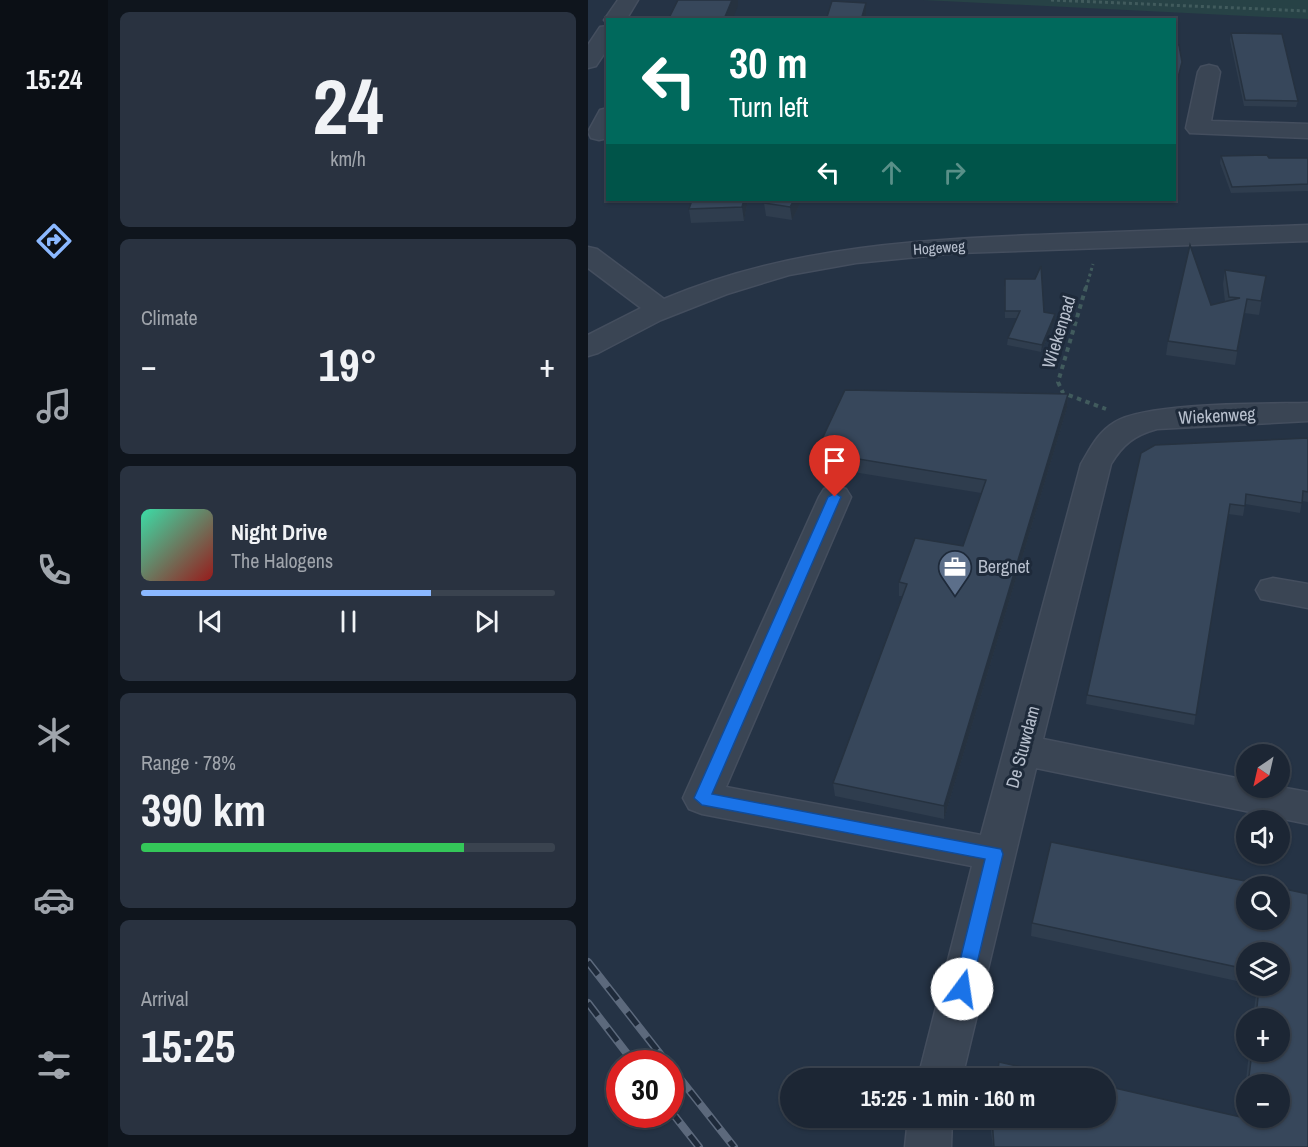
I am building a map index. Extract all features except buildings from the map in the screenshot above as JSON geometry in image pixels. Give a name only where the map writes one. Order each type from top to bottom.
[{"type":"street","points":[[616,18],[628,0]]},
{"type":"street","points":[[1209,72],[1198,128],[1308,131]]},
{"type":"street","points":[[588,101],[606,102]]},
{"type":"street","name":"Hogeweg","points":[[588,347],[619,329],[661,310],[730,283],[788,268],[856,255],[969,246],[1308,233]]},
{"type":"street","points":[[588,255],[661,310]]},
{"type":"street","name":"Wiekenweg","points":[[1128,427],[1156,419],[1308,412]]},
{"type":"street","name":"De Stuwdam","points":[[942,1068],[1096,464],[1108,441],[1128,427]]},
{"type":"street","points":[[835,497],[702,798],[995,854]]},
{"type":"street","points":[[1273,591],[1308,596]]},
{"type":"street","points":[[1022,750],[1308,808]]},
{"type":"street","points":[[928,1147],[929,1128]]},
{"type":"path","points":[[1051,0],[1308,11]]},
{"type":"path","name":"Wiekenpad","points":[[1099,240],[1058,382],[1063,393],[1110,411],[1128,427]]},
{"type":"green space","points":[[923,0],[1308,0],[1308,19]]},
{"type":"railway","points":[[588,962],[657,1050]]},
{"type":"railway","points":[[588,1003],[624,1050]]},
{"type":"railway","points":[[684,1084],[734,1147]]},
{"type":"railway","points":[[684,1128],[699,1147]]},
{"type":"place","name":"Bergnet","points":[[955,596]]},
{"type":"route","points":[[835,497],[702,798],[995,854],[962,989]]}]
